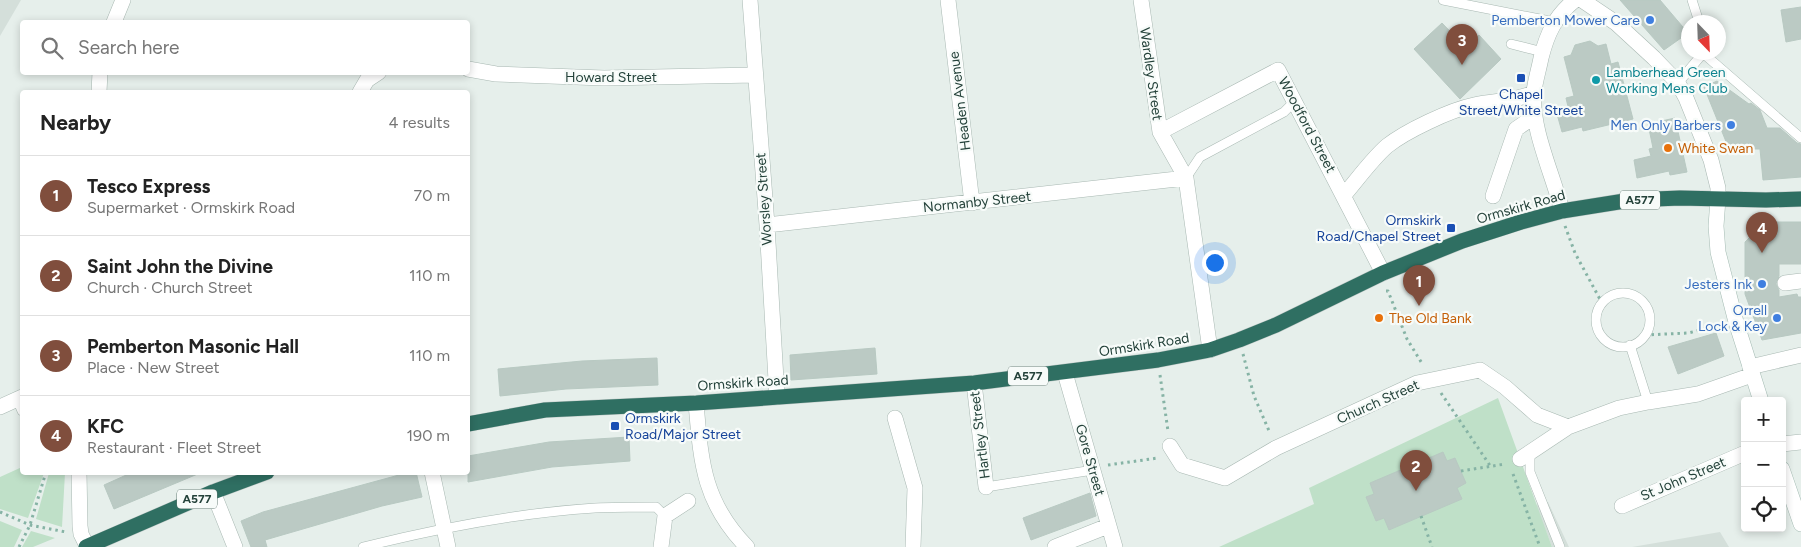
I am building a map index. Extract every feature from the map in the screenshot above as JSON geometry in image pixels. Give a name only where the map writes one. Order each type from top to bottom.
[{"type":"highway","name":"Ormskirk Road","points":[[470,424],[545,410],[696,403],[974,383],[1158,360],[1210,350],[1239,340],[1383,273],[1462,240],[1562,211],[1631,200],[1680,198],[1801,199]]},
{"type":"highway","name":"A577","points":[[85,543],[259,475]]},
{"type":"street","points":[[115,20],[123,0]]},
{"type":"street","name":"Worsley Street","points":[[750,0],[767,225],[777,397]]},
{"type":"street","name":"Headen Avenue","points":[[948,0],[972,203]]},
{"type":"street","name":"Wardley Street","points":[[1141,0],[1160,132],[1186,178],[1210,350]]},
{"type":"street","points":[[1562,211],[1540,138],[1534,93],[1543,52],[1550,31],[1561,11],[1574,0]]},
{"type":"street","points":[[1582,0],[1616,23],[1654,58],[1678,83],[1686,98],[1711,160],[1718,188],[1716,226],[1718,252],[1736,322],[1759,397]]},
{"type":"street","name":"Howard Street","points":[[470,69],[496,74],[604,78],[755,75]]},
{"type":"street","name":"Woodford Street","points":[[1160,132],[1278,70],[1383,273]]},
{"type":"street","points":[[99,90],[100,75]]},
{"type":"street","points":[[361,90],[367,80],[374,75]]},
{"type":"street","points":[[1344,195],[1386,147],[1408,132],[1472,105],[1508,101],[1534,93]]},
{"type":"street","points":[[1493,196],[1516,129],[1536,116]]},
{"type":"street","name":"Normanby Street","points":[[767,225],[1186,178]]},
{"type":"street","points":[[1785,282],[1801,281]]},
{"type":"street","points":[[1518,462],[1568,427],[1620,408],[1698,394],[1751,371],[1801,355]]},
{"type":"street","name":"Church Street","points":[[1173,451],[1182,465],[1225,478],[1276,448],[1417,383],[1480,370],[1505,387],[1537,415],[1568,427]]},
{"type":"street","name":"Gore Street","points":[[1065,373],[1114,547]]},
{"type":"street","name":"Hartley Street","points":[[974,383],[986,487]]},
{"type":"street","points":[[0,407],[20,402]]},
{"type":"street","points":[[696,403],[701,457],[708,488],[727,523],[747,547]]},
{"type":"street","points":[[895,418],[915,488],[913,547]]},
{"type":"street","points":[[1786,444],[1801,442]]},
{"type":"street","name":"St John Street","points":[[1622,506],[1741,455]]},
{"type":"street","points":[[80,475],[85,543]]},
{"type":"street","points":[[433,475],[448,547]]},
{"type":"street","points":[[1786,481],[1801,524]]},
{"type":"street","points":[[213,492],[235,547]]},
{"type":"street","points":[[661,547],[665,516],[688,501]]},
{"type":"street","points":[[1055,547],[1108,526]]},
{"type":"lane","points":[[1443,0],[1555,22]]},
{"type":"lane","points":[[1692,0],[1697,15]]},
{"type":"lane","points":[[1511,44],[1543,52]]},
{"type":"lane","points":[[1678,83],[1698,60]]},
{"type":"lane","points":[[1712,60],[1801,138]]},
{"type":"lane","points":[[1186,178],[1200,157],[1284,112],[1294,101]]},
{"type":"lane","points":[[1617,293],[1626,293],[1643,301],[1648,309],[1650,318],[1649,327],[1645,335],[1638,342],[1630,346],[1614,344],[1601,334],[1598,327],[1596,319],[1602,303],[1617,293]]},
{"type":"lane","points":[[1630,346],[1648,402]]},
{"type":"lane","points":[[1518,462],[1530,472],[1560,547]]},
{"type":"lane","points":[[986,487],[1093,470]]},
{"type":"lane","points":[[363,547],[424,532],[533,514],[596,508],[656,507],[665,516]]},
{"type":"path","points":[[1562,211],[1565,230],[1574,253],[1602,303]]},
{"type":"path","points":[[1380,294],[1388,291],[1407,339],[1432,380],[1491,466]]},
{"type":"path","points":[[1645,335],[1688,333],[1736,322]]},
{"type":"path","points":[[1239,340],[1254,396],[1276,448]]},
{"type":"path","points":[[1093,470],[1173,451],[1158,360]]},
{"type":"path","points":[[1461,471],[1518,462],[1540,547]]},
{"type":"path","points":[[19,547],[30,525],[45,475]]},
{"type":"path","points":[[0,512],[30,525],[85,543]]},
{"type":"path","points":[[1421,516],[1432,547]]},
{"type":"shaded area","points":[[0,0],[21,0],[0,36]]},
{"type":"shaded area","points":[[1548,502],[1569,547],[1552,547],[1536,505]]},
{"type":"shaded area","points":[[1720,532],[1729,547],[1632,547]]},
{"type":"green space","points":[[1498,398],[1552,547],[1219,547],[1314,504],[1309,488]]},
{"type":"green space","points":[[20,468],[20,475],[43,475],[28,518],[0,509],[0,477]]},
{"type":"green space","points":[[48,475],[65,475],[62,527],[36,519]]},
{"type":"green space","points":[[0,521],[22,530],[14,547],[0,547]]},
{"type":"green space","points":[[31,531],[55,538],[33,547],[22,547]]},
{"type":"building","points":[[1620,0],[1660,0],[1681,25],[1681,38],[1664,50]]},
{"type":"building","points":[[1801,7],[1801,39],[1786,42],[1781,10]]},
{"type":"building","points":[[1442,23],[1465,47],[1479,35],[1501,59],[1460,99],[1414,49]]},
{"type":"building","name":"Lamberhead Green Working Mens Club","points":[[1590,41],[1598,46],[1606,44],[1611,64],[1618,62],[1633,119],[1583,131],[1582,127],[1562,132],[1557,114],[1569,111],[1566,98],[1574,96],[1564,57],[1571,55],[1575,45]]},
{"type":"building","points":[[1717,81],[1760,110],[1767,128],[1780,128],[1797,143],[1801,144],[1801,177],[1763,180],[1760,149],[1729,149],[1704,87]]},
{"type":"building","name":"White Swan","points":[[1675,118],[1687,172],[1670,175],[1669,171],[1637,178],[1634,160],[1651,156],[1649,149],[1653,148],[1648,124]]},
{"type":"building","points":[[1765,222],[1801,222],[1801,264],[1779,264],[1779,276],[1776,284],[1779,290],[1779,297],[1797,294],[1798,297],[1801,297],[1801,333],[1762,340],[1745,294],[1745,242]]},
{"type":"building","points":[[1716,333],[1724,356],[1678,374],[1668,347]]},
{"type":"building","points":[[875,348],[877,374],[791,380],[790,355]]},
{"type":"building","points":[[657,358],[658,385],[566,389],[500,396],[498,369],[582,361]]},
{"type":"building","points":[[629,437],[630,461],[552,467],[468,482],[470,456],[549,442]]},
{"type":"building","points":[[1443,452],[1447,461],[1455,458],[1466,483],[1457,488],[1462,499],[1389,530],[1384,518],[1376,521],[1366,497],[1374,494],[1370,483]]},
{"type":"building","points":[[126,475],[195,475],[114,509],[104,485]]},
{"type":"building","points":[[399,475],[417,475],[422,497],[382,506],[265,540],[267,547],[251,547],[241,521],[263,512]]},
{"type":"building","points":[[1090,493],[1096,516],[1031,540],[1023,518]]},
{"type":"place","name":"Pemberton Mower Care","points":[[1650,20]]},
{"type":"place","name":"Pemberton Masonic Hall","points":[[1462,65]]},
{"type":"place","name":"Chapel Street/White Street","points":[[1521,78]]},
{"type":"place","name":"Lamberhead Green Working Mens Club","points":[[1596,80]]},
{"type":"place","name":"Men Only Barbers","points":[[1731,125]]},
{"type":"place","name":"White Swan","points":[[1668,148]]},
{"type":"place","name":"Ormskirk Road/Chapel Street","points":[[1451,228]]},
{"type":"place","name":"KFC","points":[[1762,253]]},
{"type":"place","name":"Jesters Ink","points":[[1762,284]]},
{"type":"place","name":"Tesco Express","points":[[1419,306]]},
{"type":"place","name":"The Old Bank","points":[[1379,318]]},
{"type":"place","name":"Orrell Lock & Key","points":[[1777,318]]},
{"type":"place","name":"Ormskirk Road/Major Street","points":[[615,426]]},
{"type":"place","name":"Saint John the Divine","points":[[1416,491]]}]
